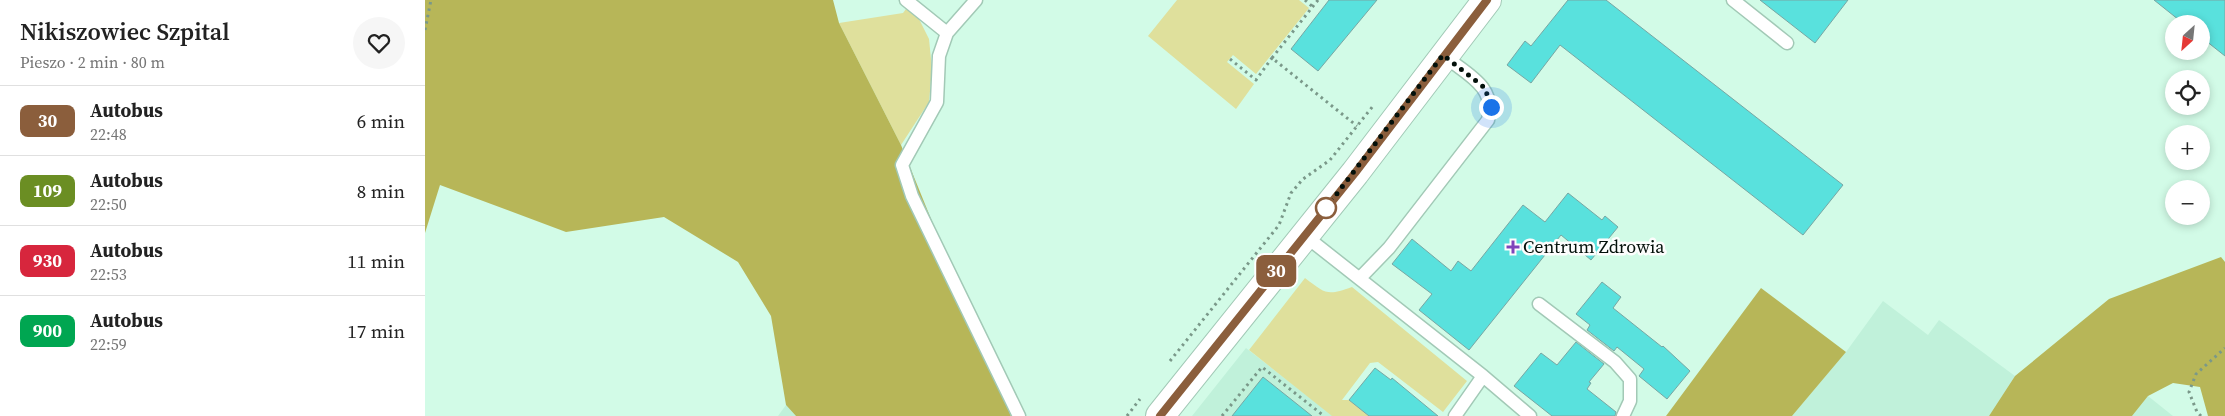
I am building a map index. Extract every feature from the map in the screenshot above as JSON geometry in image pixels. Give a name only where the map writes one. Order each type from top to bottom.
[{"type":"street","points":[[1151,406],[1304,235],[1355,173],[1443,55],[1487,0]]},
{"type":"lane","points":[[906,0],[947,33]]},
{"type":"lane","points":[[975,0],[947,33],[939,56],[937,102],[902,165],[912,196],[1019,416]]},
{"type":"lane","points":[[1733,0],[1787,42]]},
{"type":"lane","points":[[1360,278],[1389,248],[1488,120],[1491,107],[1485,88],[1443,55]]},
{"type":"lane","points":[[1304,235],[1483,376],[1530,416]]},
{"type":"lane","points":[[1539,304],[1615,362],[1631,380],[1630,401],[1623,416]]},
{"type":"lane","points":[[1455,416],[1483,376]]},
{"type":"path","points":[[425,30],[431,0]]},
{"type":"path","points":[[1305,0],[1313,7]]},
{"type":"path","points":[[1229,59],[1256,80],[1318,0]]},
{"type":"path","points":[[1272,58],[1357,126]]},
{"type":"path","points":[[1165,368],[1279,225],[1291,193],[1303,179],[1330,160]]},
{"type":"path","points":[[2201,416],[2197,412],[2189,392],[2196,374],[2225,348]]},
{"type":"path","points":[[1222,416],[1262,367],[1324,416]]},
{"type":"path","points":[[1127,416],[1151,406]]},
{"type":"shaded area","points":[[425,0],[833,0],[839,23],[901,145],[1011,416],[796,416],[786,405],[771,316],[738,262],[664,217],[566,232],[440,185],[425,233]]},
{"type":"shaded area","points":[[1177,0],[1299,0],[1309,8],[1256,74],[1233,55],[1227,62],[1254,84],[1236,109],[1148,36]]},
{"type":"shaded area","points":[[906,9],[918,17],[929,39],[932,69],[929,102],[901,145],[839,23],[903,13]]},
{"type":"shaded area","points":[[2221,257],[2225,262],[2225,416],[2208,416],[2200,387],[2173,383],[2148,396],[2132,416],[1989,416],[2015,376],[2109,299]]},
{"type":"shaded area","points":[[1305,278],[1327,292],[1337,292],[1352,287],[1467,381],[1443,412],[1378,362],[1370,363],[1342,400],[1349,400],[1369,416],[1332,416],[1249,350]]},
{"type":"shaded area","points":[[1761,288],[1846,352],[1792,416],[1666,416]]},
{"type":"shaded area","points":[[1883,301],[1928,335],[1939,320],[2015,376],[1989,416],[1792,416],[1846,352]]},
{"type":"shaded area","points":[[1246,348],[1333,416],[1192,416]]},
{"type":"shaded area","points":[[2148,396],[2173,416],[2132,416]]},
{"type":"shaded area","points":[[786,405],[796,416],[778,416]]},
{"type":"building","points":[[1329,0],[1377,0],[1318,71],[1291,49]]},
{"type":"building","points":[[1568,0],[1606,0],[1843,185],[1803,235],[1560,45],[1531,83],[1507,65],[1525,41],[1531,46]]},
{"type":"building","points":[[1760,0],[1848,0],[1815,43]]},
{"type":"building","points":[[2154,0],[2225,0],[2225,56],[2210,44],[2210,15],[2173,15]]},
{"type":"building","points":[[1568,193],[1602,220],[1605,216],[1618,227],[1591,260],[1561,235],[1469,350],[1419,310],[1432,294],[1392,264],[1412,239],[1451,271],[1458,261],[1471,271],[1523,205],[1545,222]]},
{"type":"building","points":[[1602,282],[1621,297],[1613,308],[1663,346],[1690,371],[1667,399],[1639,376],[1644,369],[1617,347],[1614,351],[1587,330],[1590,325],[1576,314]]},
{"type":"building","points":[[1576,342],[1604,364],[1589,382],[1591,383],[1587,389],[1616,412],[1615,416],[1552,416],[1514,386],[1541,353],[1557,365]]},
{"type":"building","points":[[1375,368],[1391,380],[1392,378],[1438,416],[1369,416],[1349,400]]},
{"type":"building","points":[[1263,377],[1312,416],[1232,416]]},
{"type":"bus line","name":"30","points":[[1160,416],[1355,173],[1443,55],[1487,0]]},
{"type":"place","name":"Centrum Zdrowia","points":[[1513,247]]},
{"type":"route","points":[[1326,208],[1355,173],[1443,55],[1485,88],[1491,107]]}]
